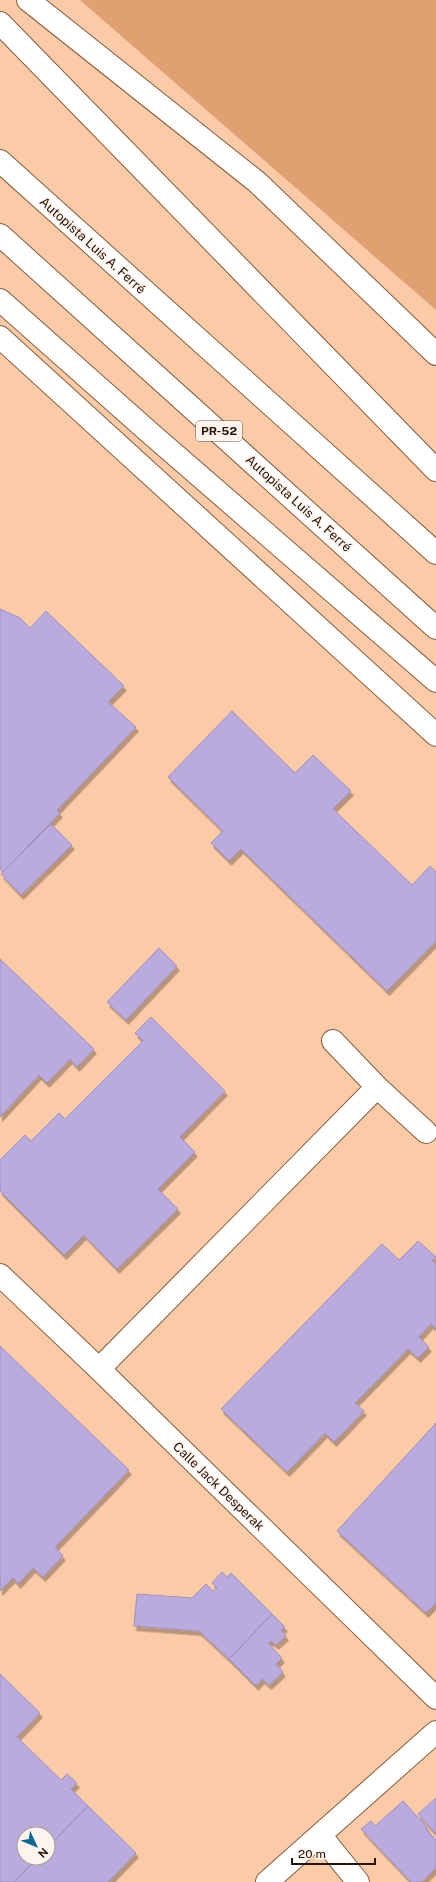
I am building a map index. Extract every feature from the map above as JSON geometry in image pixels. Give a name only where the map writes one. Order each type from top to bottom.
[{"type":"main road","points":[[28,0],[257,182],[436,354]]},
{"type":"main road","points":[[0,23],[436,470]]},
{"type":"main road","name":"Autopista Luis A. Ferré","points":[[0,161],[436,553]]},
{"type":"main road","name":"Autopista Luis A. Ferré","points":[[0,235],[436,628]]},
{"type":"main road","points":[[0,300],[156,439],[436,681]]},
{"type":"main road","points":[[0,337],[436,735]]},
{"type":"main road","points":[[333,1041],[377,1087],[426,1132]]},
{"type":"main road","points":[[99,1369],[377,1087]]},
{"type":"main road","name":"Calle Jack Desperak","points":[[0,1275],[99,1369],[436,1698]]},
{"type":"main road","points":[[267,1882],[436,1732]]},
{"type":"main road","points":[[320,1835],[358,1882]]},
{"type":"shaded area","points":[[80,0],[436,0],[436,310]]},
{"type":"building","points":[[0,609],[20,618],[30,628],[46,611],[124,686],[108,702],[136,727],[57,810],[60,813],[3,872],[0,869]]},
{"type":"building","points":[[232,711],[295,773],[313,755],[351,791],[333,809],[412,885],[430,866],[436,872],[436,941],[387,991],[241,849],[229,861],[211,843],[223,831],[168,777]]},
{"type":"building","points":[[51,824],[72,845],[21,895],[1,874]]},
{"type":"building","points":[[159,948],[177,966],[126,1020],[107,1002]]},
{"type":"building","points":[[0,959],[94,1049],[77,1067],[70,1059],[47,1083],[39,1075],[0,1117]]},
{"type":"building","points":[[151,1017],[225,1091],[180,1137],[195,1152],[158,1189],[178,1209],[117,1269],[84,1235],[64,1255],[0,1191],[0,1160],[25,1135],[31,1141],[59,1113],[65,1119],[143,1041],[135,1033]]},
{"type":"building","points":[[418,1241],[436,1257],[432,1261],[436,1264],[436,1329],[431,1324],[419,1337],[429,1347],[418,1358],[408,1349],[355,1403],[364,1411],[334,1442],[325,1433],[287,1472],[221,1409],[382,1244],[399,1260]]},
{"type":"building","points":[[0,1346],[129,1470],[55,1547],[63,1556],[43,1577],[33,1568],[18,1584],[13,1578],[0,1591]]},
{"type":"building","points":[[436,1423],[436,1603],[426,1613],[337,1531]]},
{"type":"building","points":[[222,1572],[227,1577],[231,1573],[272,1614],[229,1659],[199,1631],[134,1626],[137,1594],[192,1598],[206,1584],[213,1591],[217,1588],[212,1583]]},
{"type":"building","points":[[272,1614],[285,1627],[281,1630],[286,1636],[276,1645],[271,1641],[268,1643],[282,1658],[276,1664],[283,1672],[269,1685],[262,1679],[256,1686],[229,1659]]},
{"type":"building","points":[[0,1674],[40,1713],[17,1737],[61,1780],[67,1774],[77,1783],[71,1789],[88,1806],[56,1839],[56,1826],[16,1826],[16,1866],[29,1866],[14,1882],[0,1882]]},
{"type":"building","points":[[436,1798],[436,1834],[418,1814]]},
{"type":"building","points":[[403,1801],[427,1827],[426,1829],[436,1840],[436,1868],[421,1882],[411,1882],[361,1829],[371,1821],[375,1826]]},
{"type":"building","points":[[88,1806],[136,1853],[108,1882],[14,1882],[29,1866],[56,1866],[56,1839]]}]
